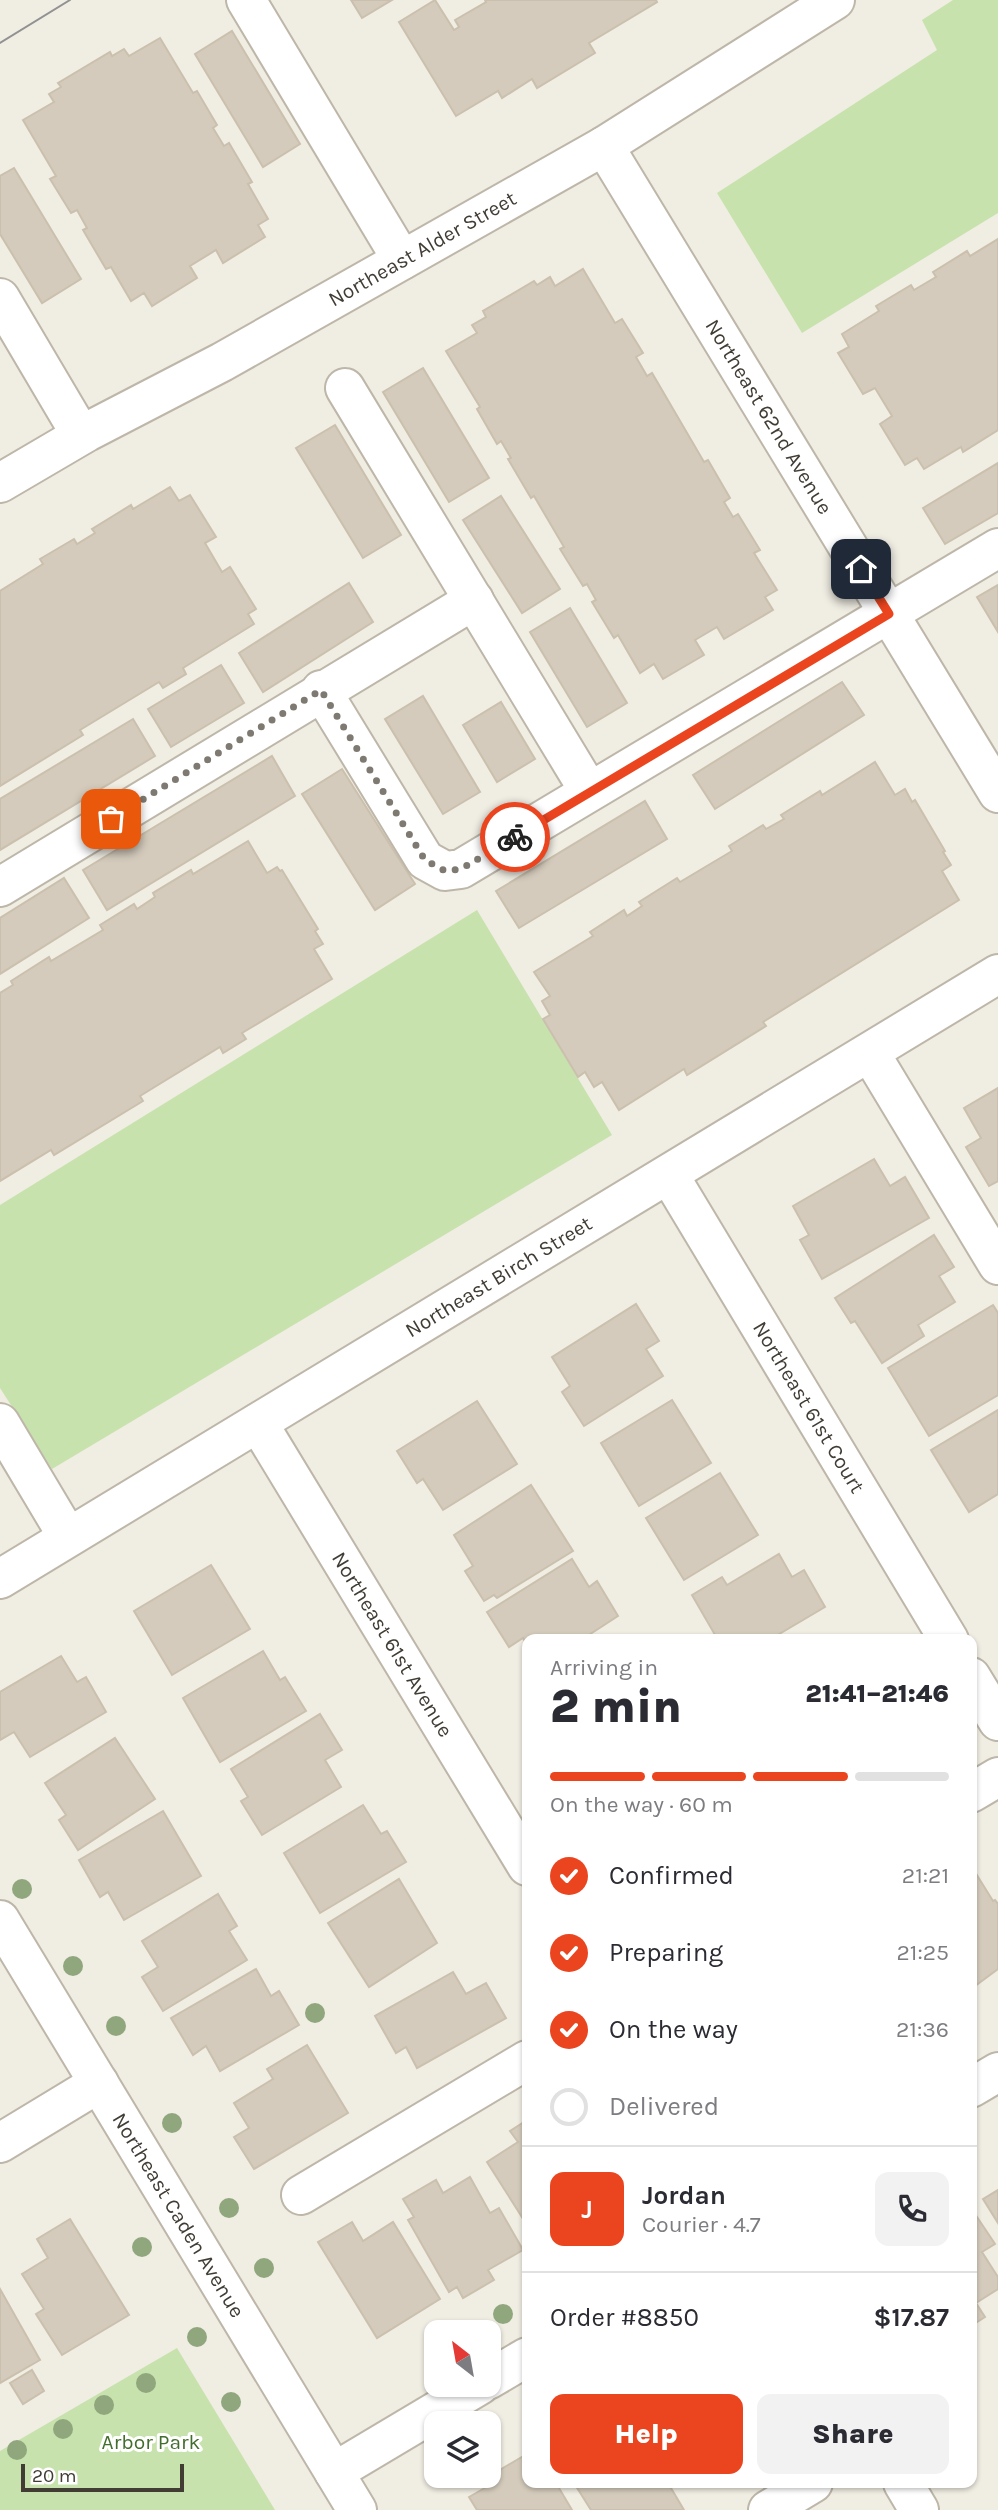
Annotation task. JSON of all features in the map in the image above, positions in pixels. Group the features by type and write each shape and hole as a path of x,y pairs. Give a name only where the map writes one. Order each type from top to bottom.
{"street":[{"path":"246,0 402,260"},
{"name":"Northeast Alder Street","path":"0,483 81,435 222,362 604,146 835,0"},
{"name":"Northeast 62nd Avenue","path":"604,146 998,793"},
{"path":"0,299 81,435"},
{"path":"345,388 589,791"},
{"path":"321,690 425,860 445,871 461,869 998,548"},
{"path":"0,887 321,690 474,600"},
{"name":"Northeast Birch Street","path":"0,1579 998,974"},
{"path":"870,1053 998,1265"},
{"name":"Northeast 61st Court","path":"669,1175 945,1634"},
{"path":"0,1423 68,1537"},
{"name":"Northeast 61st Avenue","path":"258,1423 522,1858"},
{"path":"977,1687 998,1721"},
{"path":"977,1789 998,1777"},
{"name":"Northeast Caden Avenue","path":"0,1920 357,2510"},
{"path":"301,2195 522,2063"},
{"path":"977,2084 998,2072"},
{"path":"0,2143 99,2083"},
{"path":"501,2372 522,2360"},
{"path":"334,2472 458,2398"},
{"path":"768,2510 805,2488"},
{"path":"906,2488 919,2510"}],"green space":[{"path":"953,0 998,0 998,213 802,333 717,193 937,50 922,20"},
{"path":"477,910 612,1135 52,1469 0,1388 0,1205"},
{"name":"Arbor Park","path":"177,2348 275,2510 0,2510 0,2451"}],"building":[{"path":"351,0 392,0 362,18"},
{"path":"435,0 454,30 459,27 455,20 486,2 485,0 657,2 589,43 595,53 537,88 532,79 502,98 498,91 456,116 399,22"},
{"path":"232,31 300,144 263,167 195,54"},
{"path":"160,38 193,93 197,91 217,125 213,128 224,146 229,143 252,182 248,184 268,219 258,225 265,237 223,263 216,250 190,266 197,278 152,306 144,293 131,301 111,267 106,269 83,230 87,228 77,210 71,213 50,179 56,176 23,120 54,102 49,94 61,87 58,83 110,52 112,56 124,49 129,56"},
{"path":"14,168 81,279 42,303 0,234 0,176"},
{"path":"998,239 998,430 963,452 961,447 924,469 917,458 905,465 880,424 892,416 875,388 863,394 838,353 849,347 842,334 879,311 876,306 911,285 914,290 936,277 933,272 967,251 970,256"},
{"path":"583,269 615,323 622,319 643,353 636,357 647,376 652,373 704,462 708,460 730,498 724,502 733,517 738,514 760,550 754,553 777,590 765,597 773,610 724,639 717,627 695,640 704,655 663,679 654,664 640,673 618,635 614,638 592,602 596,600 587,584 583,586 560,549 564,547 534,496 531,498 508,459 511,458 501,441 497,444 477,409 480,407 446,351 477,333 472,325 486,317 483,311 534,281 537,285 550,277 555,286"},
{"path":"423,368 489,478 449,502 383,392"},
{"path":"335,425 401,535 363,558 296,448"},
{"path":"998,463 998,513 945,544 923,508"},
{"path":"170,487 179,501 190,495 216,537 205,543 222,572 230,567 256,609 248,614 254,624 183,668 186,674 163,688 159,682 80,730 83,735 0,786 0,591 43,564 40,559 74,539 77,544 95,533 92,529 131,505 133,509"},
{"path":"501,496 560,589 522,613 463,520"},
{"path":"349,583 373,622 263,692 239,653"},
{"path":"998,585 998,632 977,597"},
{"path":"570,608 627,703 587,727 530,632"},
{"path":"221,665 244,703 171,747 148,709"},
{"path":"842,682 864,715 715,809 693,775"},
{"path":"423,696 480,792 443,814 385,719"},
{"path":"501,702 535,759 497,782 463,725"},
{"path":"133,719 155,756 0,850 0,799"},
{"path":"272,756 295,796 107,910 83,870"},
{"path":"875,762 895,795 905,789 912,802 915,800 945,851 943,852 951,865 942,871 959,900 763,1022 766,1026 687,1075 684,1069 619,1110 602,1082 594,1087 585,1072 578,1077 543,1019 550,1015 542,1001 550,996 534,972 593,936 590,932 624,910 627,916 642,906 639,902 677,878 680,882 732,851 729,846 763,825 766,829 784,819 781,815 820,791 822,795"},
{"path":"342,769 415,884 375,910 302,794"},
{"path":"645,801 667,839 519,928 496,891"},
{"path":"248,841 267,873 277,867 282,870 318,929 315,931 323,944 314,949 332,979 242,1033 246,1039 223,1053 220,1047 140,1096 143,1101 54,1155 51,1150 0,1181 0,993 13,985 11,981 49,957 51,961 103,930 100,925 134,904 137,909 155,897 153,893 191,870 193,874"},
{"path":"64,878 89,918 0,974 0,918"},
{"path":"998,1088 998,1181 989,1186 966,1147 981,1138 964,1108"},
{"path":"874,1159 890,1186 905,1177 929,1218 822,1279 800,1240 809,1235 793,1206"},
{"path":"934,1235 954,1267 939,1276 955,1302 918,1325 924,1336 882,1363 855,1321 851,1323 835,1298"},
{"path":"636,1304 659,1341 646,1349 663,1376 584,1426 562,1392 570,1386 552,1357"},
{"path":"993,1305 998,1313 998,1395 929,1436 888,1368"},
{"path":"672,1400 711,1463 639,1506 601,1443"},
{"path":"477,1401 517,1464 443,1510 423,1479 417,1483 397,1451"},
{"path":"998,1410 998,1494 969,1512 931,1450"},
{"path":"720,1473 758,1535 684,1580 646,1518"},
{"path":"531,1485 573,1551 497,1598 494,1595 484,1601 465,1571 473,1566 454,1535"},
{"path":"779,1554 792,1577 804,1570 825,1607 779,1634 715,1634 692,1595 722,1577 727,1585"},
{"path":"572,1559 589,1587 597,1581 618,1616 590,1634 522,1634 522,1639 509,1647 487,1612"},
{"path":"211,1565 250,1629 172,1675 134,1611"},
{"path":"263,1651 280,1680 285,1677 306,1711 220,1762 183,1698"},
{"path":"61,1656 77,1682 86,1677 106,1712 30,1757 14,1732 0,1740 0,1692"},
{"path":"320,1714 342,1750 325,1760 341,1787 262,1835 241,1801 248,1797 231,1769"},
{"path":"115,1738 155,1799 78,1850 59,1820 66,1815 45,1783"},
{"path":"363,1805 381,1834 387,1831 406,1862 320,1913 284,1853"},
{"path":"163,1811 201,1876 124,1920 108,1892 100,1897 79,1860"},
{"path":"977,1875 993,1901 998,1904 998,1969 977,1985"},
{"path":"399,1879 437,1943 369,1987 328,1923"},
{"path":"218,1894 237,1926 229,1931 247,1960 163,2011 142,1977 158,1967 142,1941"},
{"path":"256,1969 271,1996 279,1991 299,2025 220,2071 206,2046 193,2055 171,2018"},
{"path":"453,1972 466,1994 486,1983 506,2018 417,2068 406,2047 396,2053 375,2016"},
{"path":"307,2045 348,2113 254,2169 234,2137 249,2128 234,2103 273,2079 267,2069"},
{"path":"522,2123 522,2217 487,2162 518,2142 510,2131"},
{"path":"470,2177 490,2213 499,2208 522,2248 488,2270 494,2280 463,2298 457,2287 449,2292 408,2220 414,2217 403,2199 436,2180 443,2193"},
{"path":"998,2190 998,2223 983,2199"},
{"path":"977,2217 995,2244 982,2252 998,2277 998,2289 977,2302"},
{"path":"70,2219 129,2315 62,2355 36,2314 44,2309 22,2274 48,2258 37,2239"},
{"path":"352,2222 363,2241 393,2222 440,2299 377,2338 318,2242"},
{"path":"0,2289 40,2360 0,2383"},
{"path":"977,2305 985,2317 977,2322"},
{"path":"32,2370 44,2391 23,2404 10,2383"},
{"path":"522,2457 522,2488 559,2488 572,2510 477,2510 469,2497 485,2488 501,2488 501,2469"},
{"path":"577,2488 671,2488 684,2510 591,2510"}],"tram line":[{"path":"0,43 70,0"}],"way so far":[{"path":"111,819 321,690 425,860 445,871 461,869 515,837"}],"route":[{"path":"515,837 889,614 861,569"}]}
